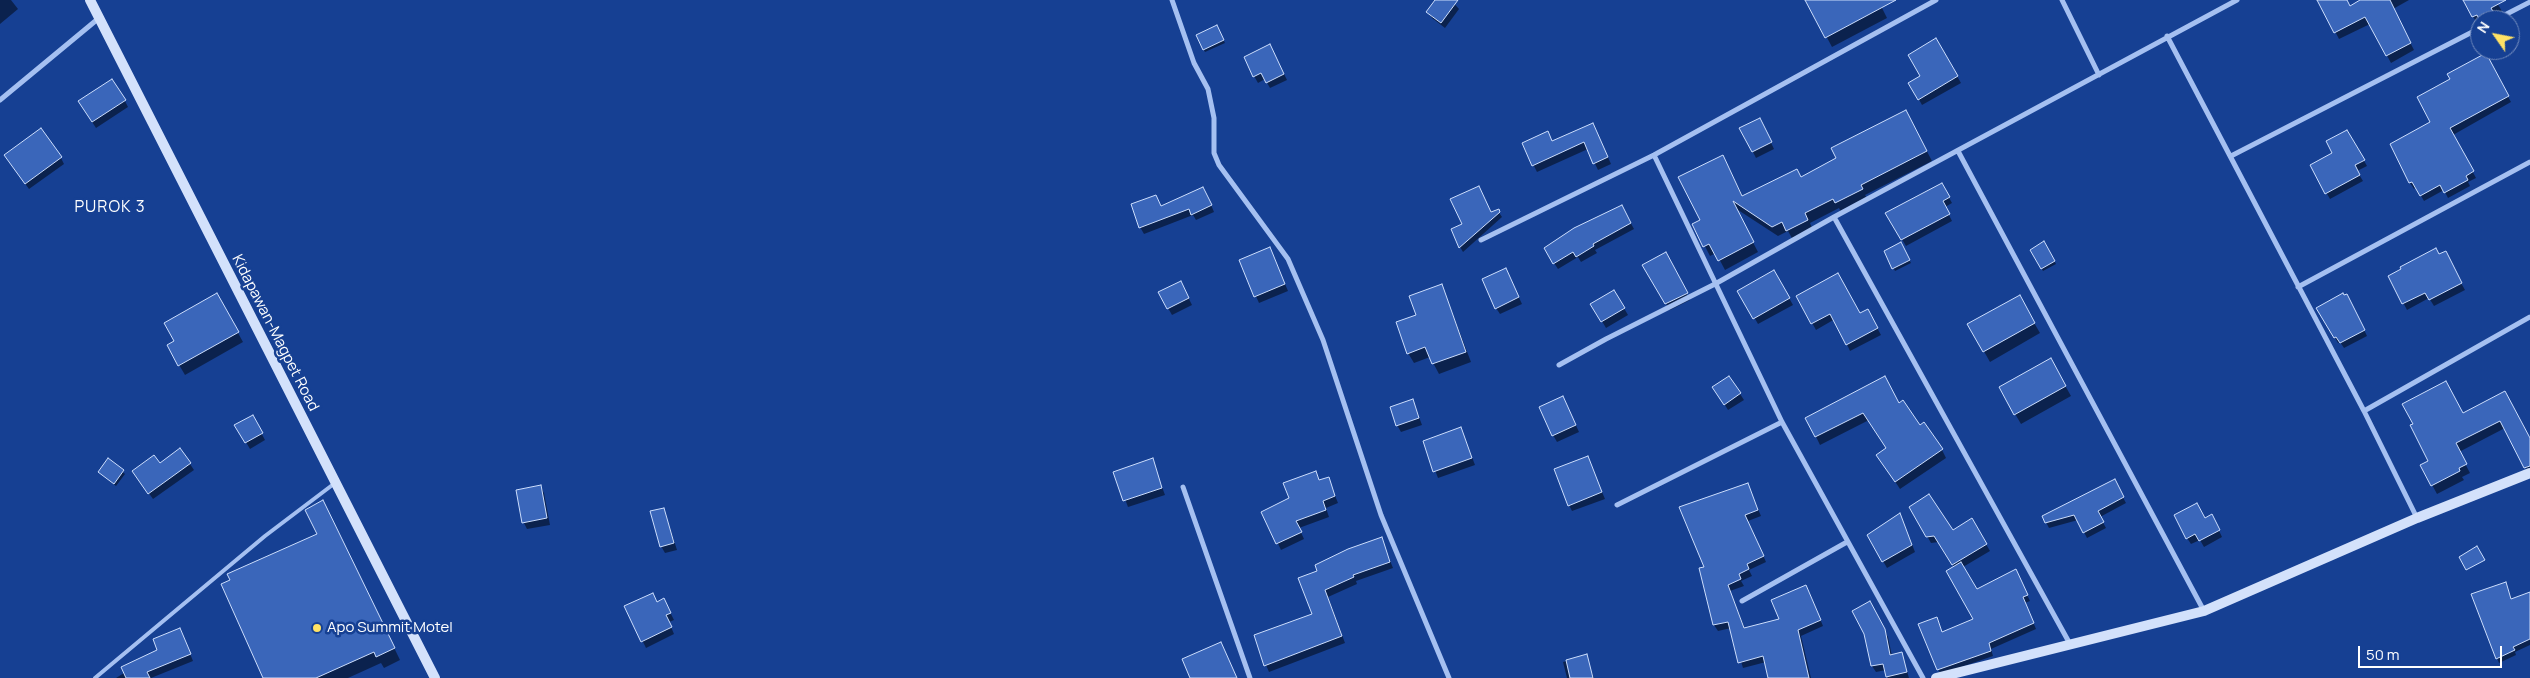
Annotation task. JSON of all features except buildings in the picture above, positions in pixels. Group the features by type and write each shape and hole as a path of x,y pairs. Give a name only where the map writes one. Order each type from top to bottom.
{"main road":[{"name":"Kidapawan-Magpet Road","path":"90,0 334,483 435,678"},
{"path":"1936,678 2204,611 2417,518 2530,473"}],"street":[{"path":"1172,0 1194,63 1208,89 1214,118 1214,153 1218,165 1288,259 1322,340 1381,516 1449,678"},
{"path":"1481,240 1654,154 1936,0"},
{"path":"2062,0 2099,75"},
{"path":"1559,365 1715,284 1834,217 2237,0"},
{"path":"2514,10 2530,2"},
{"path":"0,100 99,18"},
{"path":"2231,156 2470,33"},
{"path":"2167,36 2364,411 2417,518"},
{"path":"1958,151 2204,611"},
{"path":"1654,154 1782,422 1923,678"},
{"path":"2298,287 2530,162"},
{"path":"1834,217 2070,644"},
{"path":"2364,411 2530,317"},
{"path":"1617,505 1782,422"},
{"path":"1182,487 1250,678"},
{"path":"1742,601 1847,542"}],"lane":[{"path":"95,678 264,536 334,483"}],"place":[{"name":"Apo Summit Motel","path":"317,628"}],"district":[{"name":"PUROK 3","path":"110,208"}]}
